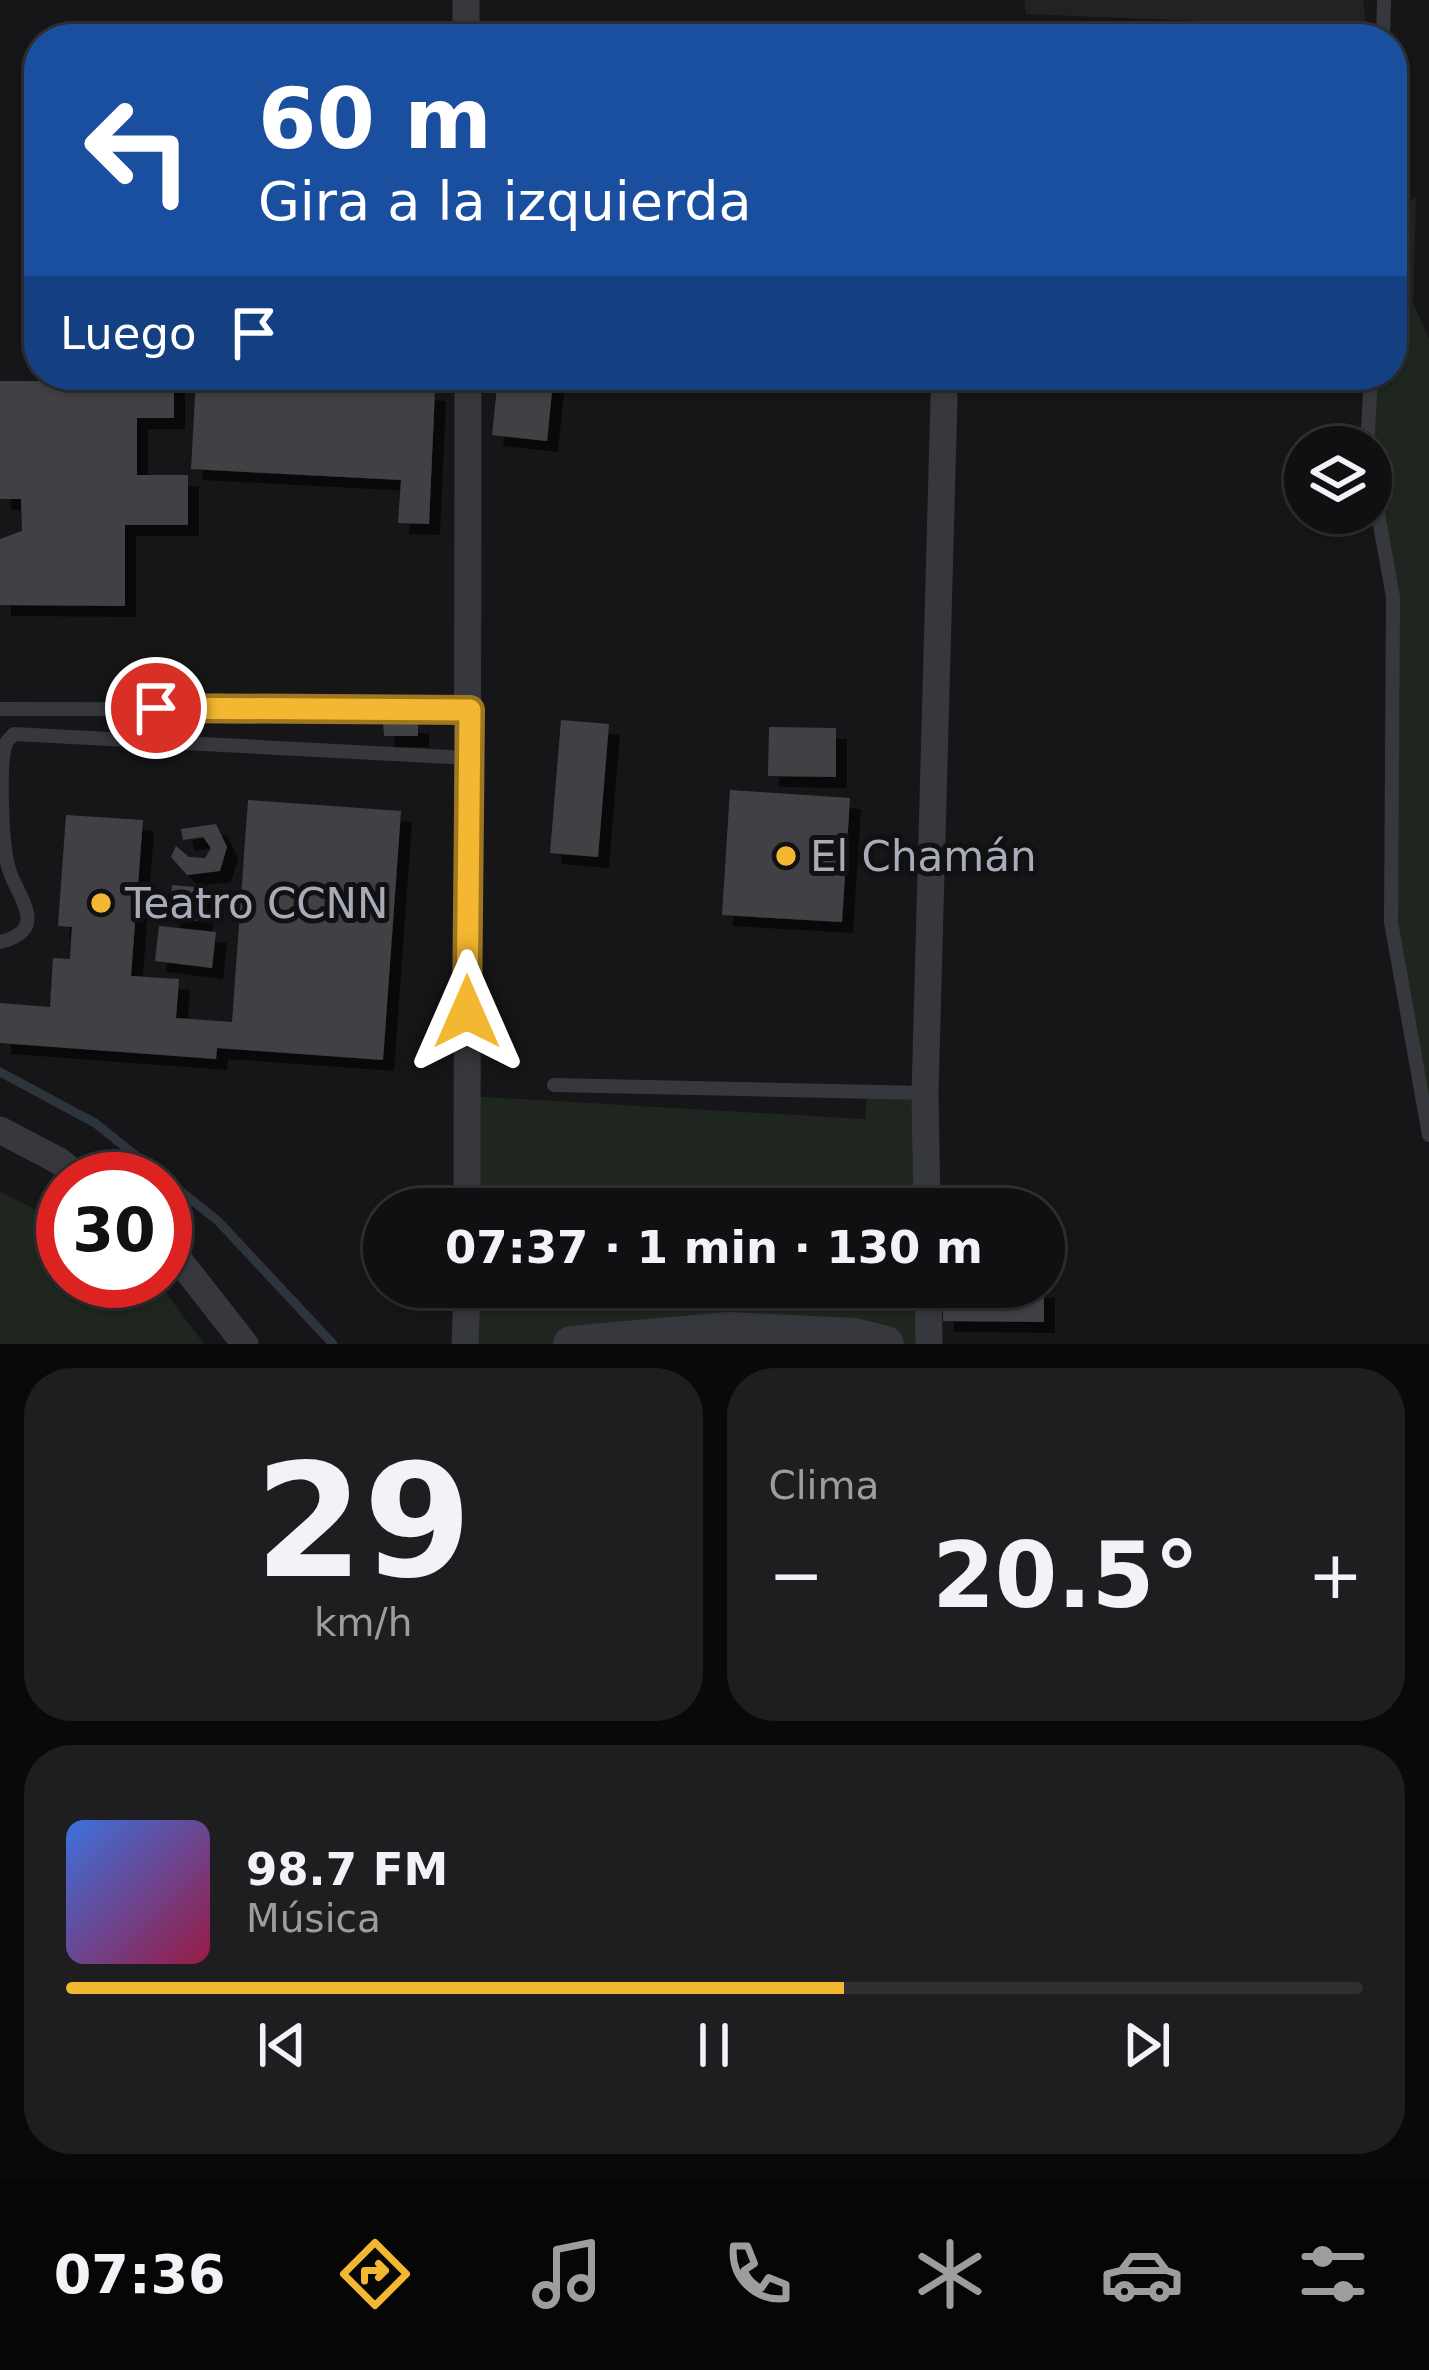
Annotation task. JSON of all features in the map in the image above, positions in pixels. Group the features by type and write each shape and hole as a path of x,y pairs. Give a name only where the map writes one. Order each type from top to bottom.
{"street":[{"path":"467,1188 468,390"},
{"path":"927,1188 925,1093 944,398"},
{"path":"0,1130 37,1152"},
{"path":"192,1276 245,1344"},
{"path":"465,1344 466,1308"},
{"path":"928,1308 929,1344"},
{"path":"571,1344 728,1330 854,1336 886,1344"}],"lane":[{"path":"1368,426 1370,390"},
{"path":"1382,534 1393,597 1391,922 1429,1135"},
{"path":"0,709 470,710"},
{"path":"0,943 14,939 24,928 28,912 10,874 5,839 3,751 14,734 469,758"},
{"path":"554,1085 925,1093"}],"shaded area":[{"path":"1024,0 1363,0 1366,24 1270,24 1026,14"},
{"path":"1416,198 1413,302 1429,339 1429,1132 1391,922 1393,597 1382,534 1392,534 1392,426 1371,426 1371,390 1407,390 1407,202"},
{"path":"867,1093 925,1093 927,1188 467,1188 467,1096 865,1119"},
{"path":"0,1192 36,1210 36,1308 177,1308 204,1344 0,1344"},
{"path":"466,1308 928,1308 929,1344 465,1344"}],"building":[{"path":"0,381 24,381 24,390 174,390 174,418 137,418 137,475 188,475 188,525 125,525 125,606 0,605 0,539 22,531 21,499 0,499"},
{"path":"195,390 435,390 429,524 398,523 401,480 191,469"},
{"path":"497,390 552,390 547,441 492,435"},
{"path":"561,720 609,724 598,857 550,853"},
{"path":"383,722 418,722 418,736 384,736"},
{"path":"769,727 836,728 836,777 768,776"},
{"name":"El Chamán","path":"730,790 850,798 842,922 722,915"},
{"path":"248,800 401,811 383,1060 217,1048 216,1059 0,1043 0,1003 50,1007 53,958 70,959 72,927 58,926 66,815 143,820 131,976 179,979 176,1018 232,1022"},
{"path":"216,824 227,847 220,871 187,875 171,857 176,846 189,857 205,858 211,848 203,837 183,840 181,829"},
{"path":"172,885 205,888 201,921 169,918"},
{"path":"159,926 216,932 212,968 155,961"},
{"path":"943,1308 1044,1308 1044,1322 943,1321"}],"waterway":[{"path":"0,1072 95,1123 218,1221 333,1344"}],"place":[{"name":"El Chamán","path":"786,856"},
{"name":"Teatro CCNN","path":"101,903"}],"route":[{"path":"156,708 470,710 467,1012"}]}
